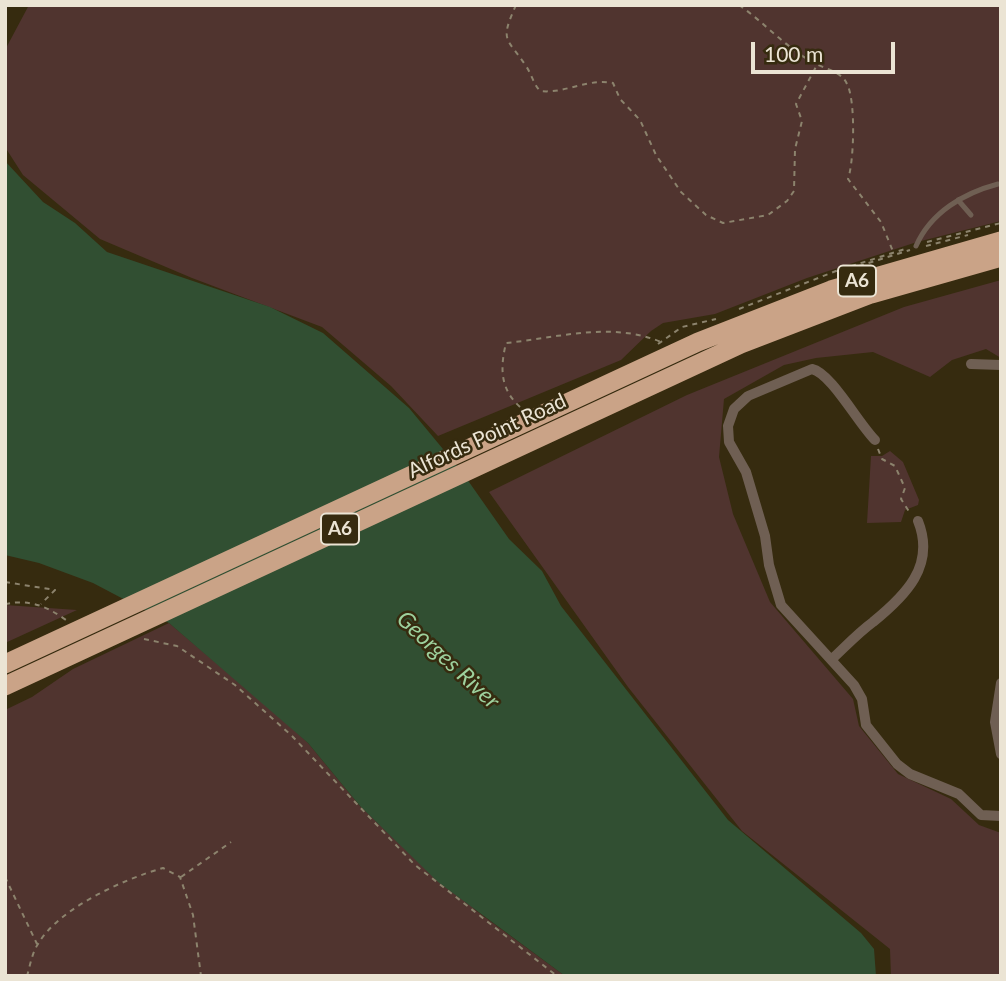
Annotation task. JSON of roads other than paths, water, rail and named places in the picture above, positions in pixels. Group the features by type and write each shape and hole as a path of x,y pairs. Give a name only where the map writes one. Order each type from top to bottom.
{"highway":[{"name":"Alfords Point Road","path":"5,664 665,354 831,290 1001,241"},
{"name":"Alfords Point Road","path":"5,686 632,393 665,354 1001,257"}],"street":[{"path":"971,364 1001,365"},
{"path":"875,440 853,417 831,381 812,369 748,396 738,405 729,420 729,442 749,480 768,543 769,565 781,605 790,618 806,630 832,659 860,694 868,730 901,769 959,794 981,814 1001,816"},
{"path":"832,659 896,603 913,583 924,555 919,521"},
{"path":"1001,684 995,722 1001,754"}],"lane":[{"path":"916,246 940,213 958,200 998,184"},
{"path":"958,200 971,215"}],"water":[{"name":"Georges River","path":"5,161 43,202 75,223 107,252 270,307 323,333 409,408 462,472 509,539 542,571 561,606 728,820 861,933 874,949 876,976 565,976 438,882 360,806 308,743 169,623 93,583 39,563 5,555"}]}
